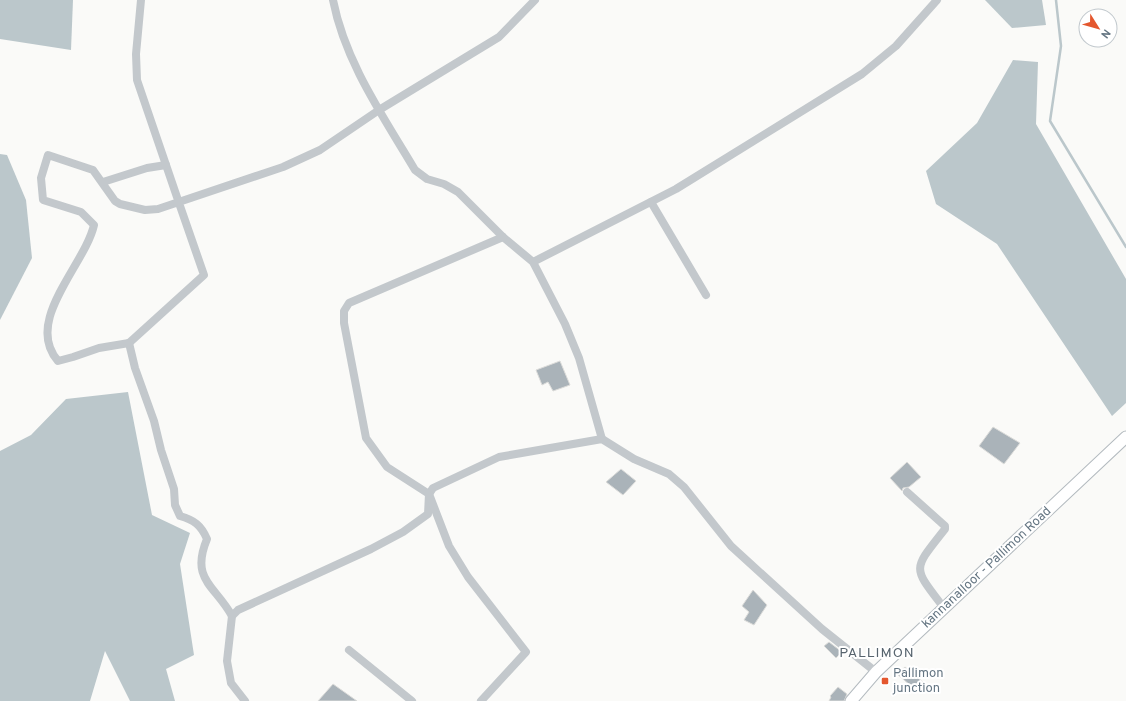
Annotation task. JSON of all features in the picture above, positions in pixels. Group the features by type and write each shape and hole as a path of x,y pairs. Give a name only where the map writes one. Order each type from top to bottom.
{"street":[{"path":"140,0 136,54 137,80 179,203 204,275 129,343 99,348 58,361 51,353 46,327 53,308 69,275 84,252 94,225 81,212 43,200 42,178 48,155 89,167 97,173 115,201 120,204 151,210 179,203 283,167 314,153 379,110 499,37 535,0"},
{"path":"333,0 336,16 354,65 415,170 427,178 444,184 458,192 503,237 533,262 565,324 579,358 602,439 634,459 669,474 684,487 731,546 822,629 876,672"},
{"path":"533,262 676,189 862,74 896,46 937,0"},
{"path":"103,182 147,168 166,165"},
{"path":"651,202 706,295"},
{"path":"481,701 526,652 468,577 449,546 429,494 387,467 366,438 344,323 344,311 349,303 503,237"},
{"path":"129,343 154,421 168,476 174,489 175,505 180,516 192,519 203,528 207,539 201,552 201,567 204,578 232,616"},
{"name":"kannanalloor - Pallimon Road","path":"851,701 876,672 1126,437"},
{"path":"245,701 231,683 227,661 232,616 238,610 371,549 403,532 428,514 429,494 433,488 499,458 602,439"},
{"path":"907,492 946,526 923,557 920,565 920,573 944,608"},
{"path":"349,650 412,701"}],"shaded area":[{"path":"0,0 73,0 71,50 0,39"},
{"path":"985,0 1042,0 1046,25 1012,28"},
{"path":"1013,60 1038,62 1036,124 1126,279 1126,403 1112,416 997,244 936,204 926,171 977,123"},
{"path":"0,154 7,155 26,200 32,258 0,320"},
{"path":"128,392 152,515 190,533 180,564 194,655 166,669 175,701 130,701 105,651 90,701 0,701 0,451 31,435 66,399"}],"building":[{"path":"560,361 570,385 553,391 548,382 542,385 536,370"},
{"path":"993,427 1020,443 1004,464 979,446"},
{"path":"907,462 921,477 909,487 903,488 902,491 890,478"},
{"path":"621,469 636,481 623,495 606,482"},
{"path":"753,590 767,605 754,625 744,620 749,612 742,606"},
{"path":"829,642 842,652 836,658 824,646"},
{"path":"905,667 924,683 917,691 897,674"},
{"path":"333,684 357,701 318,701"},
{"path":"838,687 847,694 844,701 829,701 830,696"}],"waterway":[{"path":"1056,0 1061,46 1050,121 1126,247"}],"place":[{"name":"Pallimon junction","path":"885,681"}],"district":[{"name":"PALLIMON","path":"877,653"}]}
